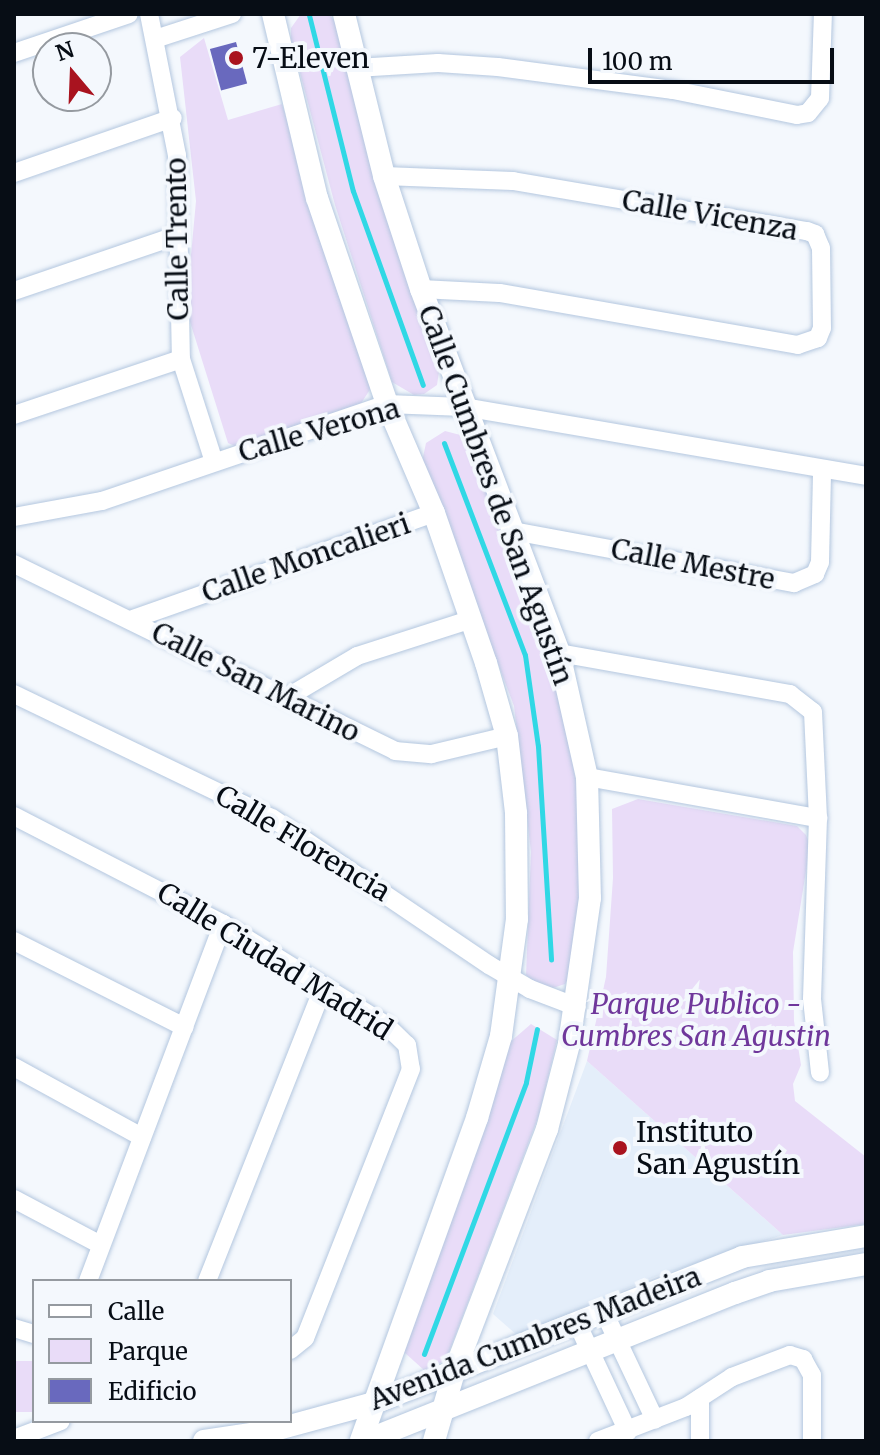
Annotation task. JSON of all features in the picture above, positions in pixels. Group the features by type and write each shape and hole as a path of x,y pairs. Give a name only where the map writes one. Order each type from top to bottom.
{"street":[{"path":"14,53 129,14"},
{"name":"Calle Trento","path":"149,14 173,118 181,359 214,462"},
{"path":"155,39 232,14"},
{"path":"273,14 317,198 387,404 434,513 472,619 507,736 516,813 512,979 477,1118 363,1441"},
{"name":"Calle Cumbres de San Agustín","path":"344,14 384,176 463,407 559,653 587,777 590,898 577,1007 547,1129 454,1372 434,1441"},
{"path":"356,68 438,63 498,67 673,90 797,115 808,113 820,98 823,14"},
{"path":"14,173 173,118"},
{"name":"Calle Vicenza","path":"384,176 513,181 807,231 815,234 821,248 822,328 818,338 798,345 499,293 421,289"},
{"path":"14,291 176,236"},
{"path":"14,415 181,359"},
{"name":"Calle Verona","path":"14,517 102,501 387,404 463,407 822,472 866,476"},
{"name":"Calle Mestre","path":"513,531 794,583 815,574 820,562 822,472"},
{"name":"Calle Moncalieri","path":"133,619 434,513"},
{"name":"Calle San Marino","path":"14,564 133,619 371,741 412,756 507,736"},
{"path":"288,697 357,656 472,619"},
{"path":"559,653 804,701 816,728 818,818 812,999 820,1073"},
{"name":"Calle Florencia","path":"16,700 272,818 512,979 577,1007"},
{"path":"587,777 818,818"},
{"name":"Calle Ciudad Madrid","path":"14,816 223,924 401,1037 411,1069 305,1338 292,1348"},
{"path":"89,1279 223,924"},
{"path":"14,941 184,1027"},
{"path":"208,1279 324,986"},
{"path":"14,1067 142,1137"},
{"path":"14,1199 101,1245"},
{"name":"Avenida Cumbres Madeira","path":"292,1421 374,1403 742,1257 788,1245 866,1236"},
{"name":"Avenida Cumbres Madeira","path":"363,1441 769,1281 866,1264"},
{"path":"604,1312 655,1420"},
{"path":"577,1323 628,1432"},
{"path":"598,1441 655,1420 700,1398 732,1377 790,1355 803,1359 812,1375 812,1441"},
{"path":"700,1398 700,1441"},
{"path":"14,1439 56,1423"},
{"name":"Avenida Cumbres Madeira","path":"204,1441 284,1423"}],"shaded area":[{"name":"Instituto San Agustín","path":"587,1061 783,1235 657,1276 517,1335 493,1314"}],"green space":[{"path":"301,14 329,14 336,23 387,218 440,365 437,385 424,394 414,395 392,382 335,205 291,39 291,28"},
{"path":"204,38 228,120 282,104 371,388 360,405 239,448 228,443 186,309 196,201 180,57"},
{"path":"445,431 468,437 563,705 577,788 581,867 574,971 565,984 553,988 538,986 526,975 531,852 514,706 422,462 426,443"},
{"name":"Parque Publico - Cumbres San Agustin","path":"638,799 797,826 806,835 810,846 793,952 794,1021 801,1065 793,1084 795,1101 866,1157 866,1224 783,1235 587,1061 606,977 613,878 612,809"},
{"path":"531,1024 557,1040 539,1115 446,1360 425,1371 404,1352 509,1043"},
{"path":"14,1361 32,1361 32,1412 14,1412"}],"building":[{"path":"236,42 247,84 221,91 210,49"}],"waterway":[{"path":"309,15 353,191 423,385"},
{"path":"444,443 525,655 538,746 551,960"},
{"path":"424,1354 526,1082 537,1029"}],"place":[{"name":"7-Eleven","path":"236,58"},
{"name":"Instituto San Agustín","path":"620,1148"}]}
